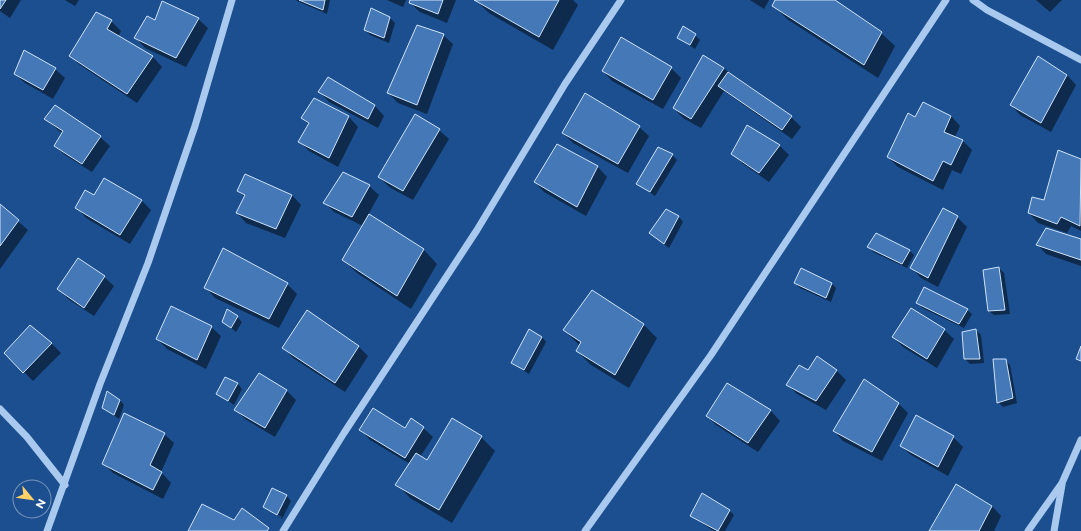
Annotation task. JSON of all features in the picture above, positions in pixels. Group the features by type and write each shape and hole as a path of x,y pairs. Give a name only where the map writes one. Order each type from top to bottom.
{"street":[{"path":"47,531 65,485 100,384 150,256 195,126 232,0"},
{"path":"283,531 344,433 477,230 566,84 621,0"},
{"path":"585,531 712,355 946,0"},
{"path":"973,0 986,10 1081,60"},
{"path":"0,409 27,437 65,485"},
{"path":"1028,531 1062,483 1081,440"},
{"path":"1054,531 1062,483"}],"building":[{"path":"0,0 6,0 0,9"},
{"path":"299,0 325,0 323,10"},
{"path":"410,0 443,0 438,14 409,3"},
{"path":"474,0 559,0 539,37"},
{"path":"775,0 835,0 882,32 864,65 772,6"},
{"path":"162,1 199,18 176,58 134,38 147,16 155,20"},
{"path":"371,8 390,17 384,38 364,30"},
{"path":"96,12 112,20 107,29 153,56 127,94 69,56"},
{"path":"417,25 444,34 417,105 387,93"},
{"path":"683,26 696,34 690,45 677,38"},
{"path":"621,37 672,67 653,100 602,71"},
{"path":"24,50 56,68 43,90 14,74"},
{"path":"703,55 724,68 691,119 673,108"},
{"path":"1038,56 1067,75 1041,123 1010,105"},
{"path":"728,72 792,116 782,130 718,86"},
{"path":"328,77 375,105 368,119 318,92"},
{"path":"585,93 640,126 618,164 562,133"},
{"path":"314,98 349,116 329,158 298,142 309,123 301,118"},
{"path":"923,102 951,116 944,132 963,140 951,165 943,161 933,181 887,157 908,113 915,117"},
{"path":"55,105 101,136 82,164 54,146 63,131 44,119"},
{"path":"415,114 440,129 403,191 378,177"},
{"path":"747,125 780,145 759,173 731,154"},
{"path":"557,144 598,166 577,207 534,182"},
{"path":"658,147 673,154 650,192 636,184"},
{"path":"1058,150 1081,159 1080,226 1061,217 1057,224 1028,213 1032,197 1044,200"},
{"path":"343,172 370,185 352,217 323,203"},
{"path":"245,174 292,195 276,229 236,213 245,195 237,191"},
{"path":"104,178 142,200 120,235 75,208 85,190 94,195"},
{"path":"0,204 19,220 0,246"},
{"path":"943,208 958,216 928,278 910,268"},
{"path":"666,209 679,216 664,244 649,233"},
{"path":"369,214 424,249 397,296 342,260"},
{"path":"1046,228 1081,239 1081,260 1036,245"},
{"path":"876,233 910,250 902,264 867,247"},
{"path":"223,248 288,283 269,319 204,288"},
{"path":"78,258 105,276 84,308 57,289"},
{"path":"999,267 1005,310 988,311 983,270"},
{"path":"801,268 832,283 826,298 794,283"},
{"path":"924,287 968,309 959,324 916,303"},
{"path":"592,290 644,324 615,375 576,351 581,342 563,330"},
{"path":"171,306 212,326 197,360 156,339"},
{"path":"911,308 945,329 927,359 892,337"},
{"path":"227,309 238,316 231,328 222,322"},
{"path":"307,310 359,346 335,383 282,348"},
{"path":"30,325 52,343 23,373 4,353"},
{"path":"529,329 542,337 524,370 511,363"},
{"path":"976,329 980,359 964,359 962,332"},
{"path":"1081,346 1081,361 1076,359"},
{"path":"817,356 837,370 816,401 786,385 799,365 808,370"},
{"path":"993,359 1006,359 1013,398 997,403"},
{"path":"259,373 287,390 265,428 234,410"},
{"path":"225,377 238,383 228,401 216,394"},
{"path":"864,379 899,403 872,452 833,431"},
{"path":"727,383 771,410 748,443 706,416"},
{"path":"107,391 120,400 114,415 102,408"},
{"path":"373,408 405,428 411,418 424,427 405,458 359,430"},
{"path":"124,413 165,433 150,465 162,472 153,490 102,464"},
{"path":"916,415 954,436 938,467 900,446"},
{"path":"452,418 482,436 439,510 395,485 416,453 427,460"},
{"path":"956,484 992,506 979,531 929,531"},
{"path":"272,488 287,495 277,515 263,507"},
{"path":"702,493 730,510 718,531 690,516"},
{"path":"202,504 234,520 242,508 269,528 267,531 188,531"}]}
